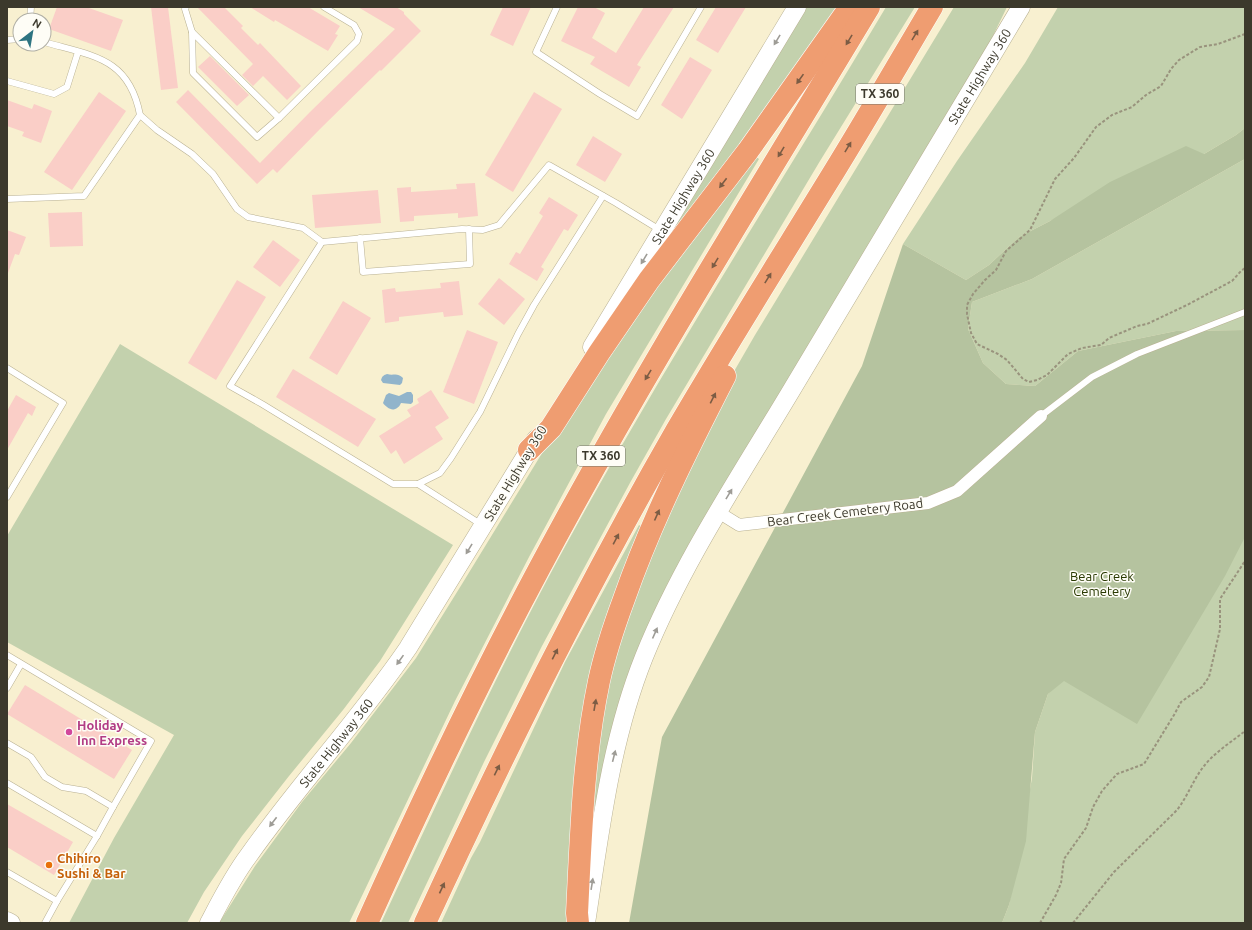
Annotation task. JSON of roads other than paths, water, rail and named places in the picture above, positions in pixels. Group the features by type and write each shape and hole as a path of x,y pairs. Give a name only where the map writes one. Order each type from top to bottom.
{"highway":[{"path":"529,450 551,428 599,353 649,280 748,151 850,7"},
{"name":"TX 360","path":"367,923 436,772 503,638 559,533 630,405 869,7"},
{"name":"TX 360","path":"425,923 507,749 588,593 677,430 932,7"},
{"path":"578,923 577,913 585,770 599,680 613,630 650,530 676,472 739,348 748,311"}],"main road":[{"name":"State Highway 360","path":"209,923 249,855 304,781 391,673 408,648 797,7"},
{"name":"State Highway 360","path":"586,923 610,772 624,714 644,658 667,604 718,512 1021,7"}],"street":[{"name":"Bear Creek Cemetery Road","path":"718,512 739,525 928,503 957,491 1041,416"}],"lane":[{"path":"186,7 185,9 192,32 193,73 257,138 357,41 359,34 354,25 324,7"},
{"path":"557,7 536,52 600,94 637,116 701,7"},
{"path":"192,32 279,118"},
{"path":"52,44 107,62 120,71 128,81 134,94 140,115 157,130 192,154 212,174 237,209 248,217 303,228 322,242 462,228 483,230 499,225 549,165 620,205 662,231"},
{"path":"7,81 54,94 67,87 78,52"},
{"path":"7,199 84,196 140,115"},
{"path":"322,242 230,386 393,484 418,484 440,473 451,458 480,412 518,334 534,305 603,196"},
{"path":"360,238 363,272 470,264 469,229"},
{"path":"1041,416 1092,377 1137,354 1245,312"},
{"path":"7,368 63,403 7,497"},
{"path":"418,484 483,526"},
{"path":"7,656 151,741 45,923"},
{"path":"7,688 21,664"},
{"path":"7,743 31,757 45,777 62,787 86,790 113,807"},
{"path":"7,783 97,836"},
{"path":"7,872 57,901"}],"water":[{"path":"387,374 401,376 403,378 402,383 400,385 383,383 381,379"},
{"path":"407,392 411,392 413,395 413,402 411,404 401,403 395,409 391,409 383,403 386,395 389,393 399,396"}],"place":[{"name":"Holiday Inn Express","path":"69,732"},
{"name":"Chihiro Sushi & Bar","path":"49,865"}],"park label":[{"name":"Bear Creek Cemetery","path":"1102,584"}]}
